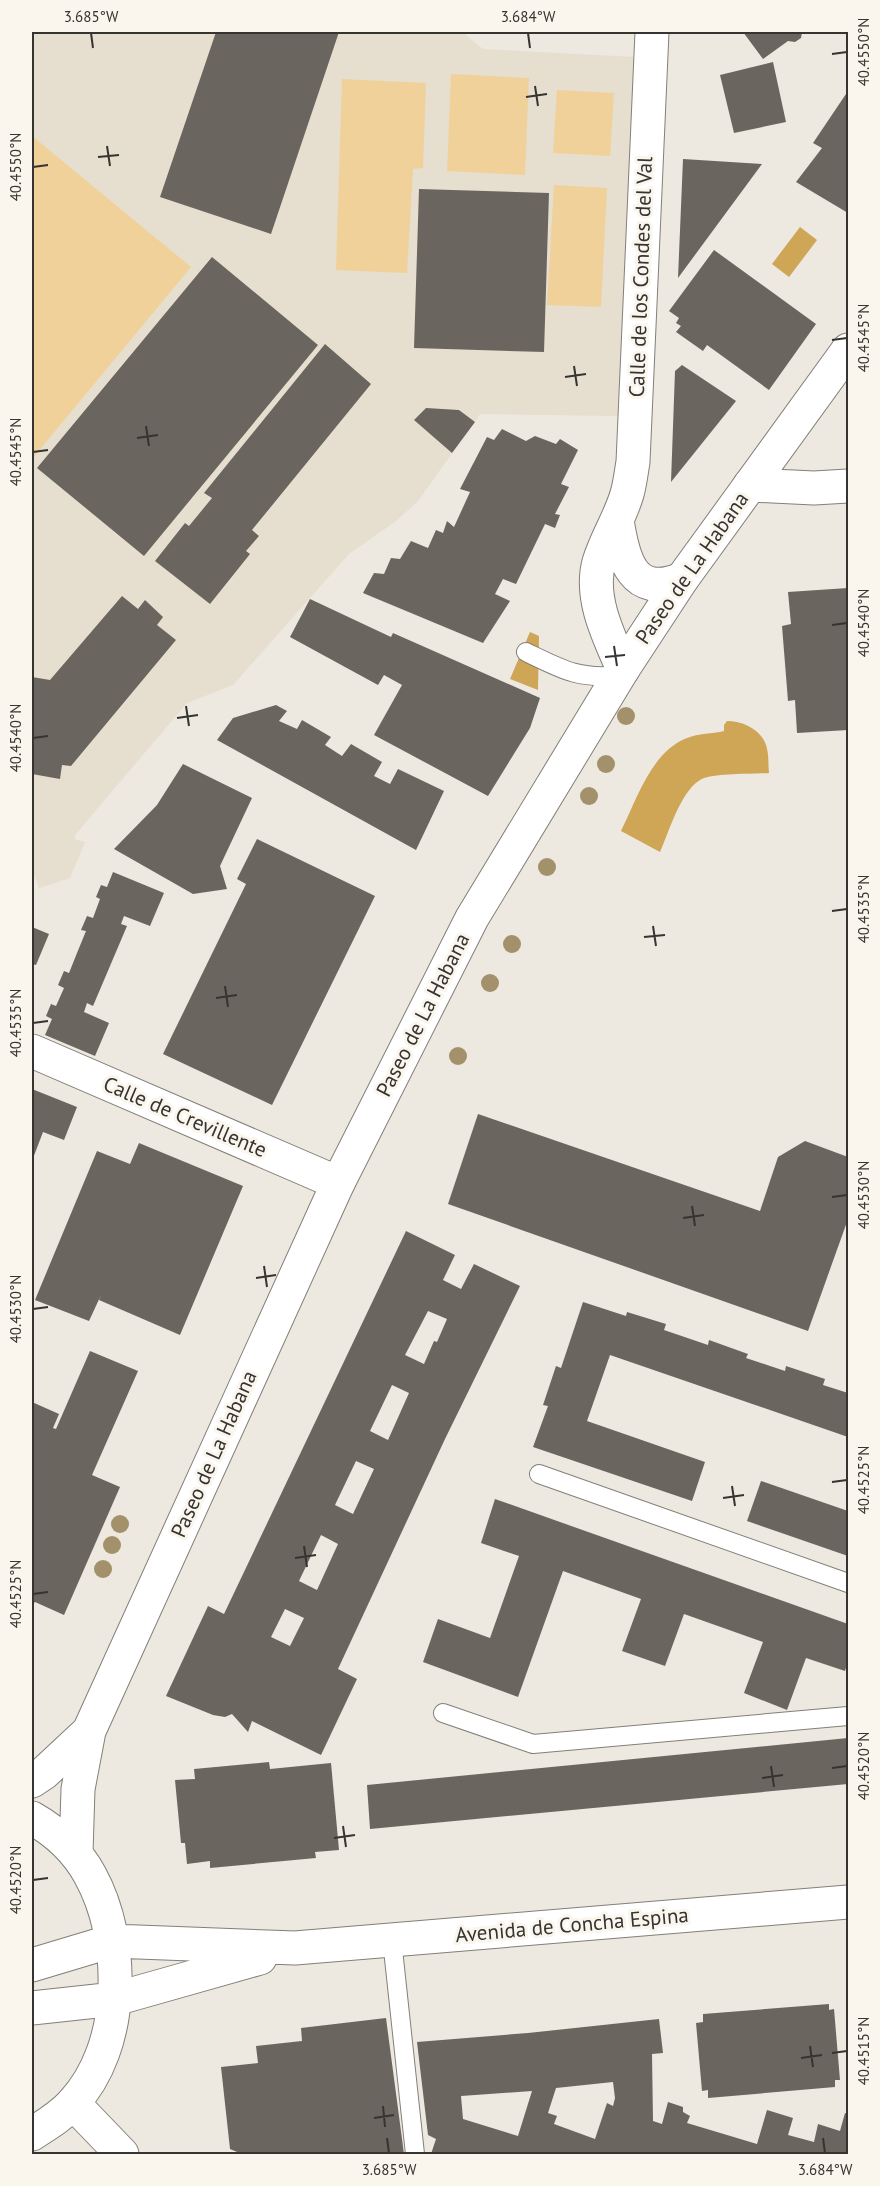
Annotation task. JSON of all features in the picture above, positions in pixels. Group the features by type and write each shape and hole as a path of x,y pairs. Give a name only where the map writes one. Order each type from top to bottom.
{"street":[{"name":"Calle de los Condes del Val","path":"621,672 600,608 597,584 599,564 627,494 633,462 651,32"},
{"name":"Paseo de La Habana","path":"88,1731 338,1183 472,918 621,672 681,579 849,350"},
{"path":"750,484 814,488 849,486"},
{"path":"617,520 625,559 632,571 644,581 657,585 668,585 681,579"},
{"name":"Calle de Crevillente","path":"32,1051 338,1183"},
{"path":"32,1781 44,1773 88,1731"},
{"path":"76,1854 78,1789 88,1731"},
{"path":"32,1818 58,1836 76,1854 101,1897 112,1941 115,1999 103,2051 90,2078 73,2103 32,2134"},
{"name":"Avenida de Concha Espina","path":"32,1965 112,1941 295,1948 849,1902"},
{"name":"Avenida de Concha Espina","path":"32,2008 115,1999 295,1948"},
{"path":"73,2103 122,2154"}],"lane":[{"path":"526,652 559,668 586,677 621,672"},
{"path":"539,1474 849,1583"},
{"path":"443,1713 533,1744 849,1716"},
{"path":"392,1940 415,2154"}],"shaded area":[{"path":"32,32 462,32 483,49 634,57 618,416 480,414 418,501 396,521 349,554 233,685 187,703 75,835 75,839 85,842 70,878 39,888 32,870"},
{"path":"451,74 529,78 525,175 447,171"},
{"path":"342,79 426,83 423,168 413,169 407,273 336,270"},
{"path":"557,90 614,93 610,156 553,153"},
{"path":"32,136 191,267 32,459"},
{"path":"554,185 607,188 601,307 547,305"},
{"path":"800,227 817,240 789,277 772,264"},
{"path":"530,632 539,636 538,690 510,679"},
{"path":"727,721 746,725 758,732 768,752 769,773 718,775 704,778 696,783 677,810 660,852 621,831 646,778 664,754 687,738 724,731"}],"building":[{"path":"216,32 339,32 271,234 160,197"},
{"path":"743,32 802,32 801,38 795,42 788,41 763,59"},
{"path":"773,62 786,122 734,133 720,75"},
{"path":"848,91 848,213 796,182 822,148 813,143"},
{"path":"683,159 762,164 678,278"},
{"path":"419,189 549,193 544,352 414,348"},
{"path":"714,250 816,324 769,390 707,345 703,351 676,332 681,326 676,323 679,318 669,311"},
{"path":"212,257 318,345 144,556 37,468"},
{"path":"325,344 371,384 252,530 259,536 246,551 250,554 210,604 155,561 185,523 189,526 212,498 204,493"},
{"path":"682,365 736,401 671,482 675,371"},
{"path":"426,408 459,410 475,422 452,453 414,420"},
{"path":"502,429 526,441 535,436 556,444 560,439 578,450 561,484 569,487 555,514 560,515 555,528 545,524 516,584 503,579 495,594 510,601 483,643 363,593 374,573 384,574 391,558 400,559 411,541 428,548 436,530 443,533 447,521 454,527 470,492 460,489 487,437 494,440"},
{"path":"848,588 848,730 797,733 795,700 788,701 782,626 791,624 788,592"},
{"path":"122,596 138,609 145,600 163,617 157,625 176,640 71,766 62,765 60,779 32,774 32,677 50,680"},
{"path":"310,599 391,637 393,633 540,698 530,728 488,796 374,735 402,685 384,675 378,685 290,637"},
{"path":"276,705 287,711 279,721 297,729 302,720 331,737 325,745 342,756 351,744 382,762 374,776 390,784 398,769 444,791 416,850 217,740 233,718"},
{"path":"183,764 252,798 220,866 227,889 193,894 114,849 157,805"},
{"path":"257,839 375,896 272,1105 163,1054 246,884 237,879"},
{"path":"113,872 164,893 150,926 124,916 121,924 127,926 93,1006 87,1003 84,1012 109,1023 95,1056 45,1035 52,1019 46,1016 51,1004 56,1006 64,988 58,985 64,971 69,973 86,931 81,930 87,916 93,918 100,899 96,897 101,885 107,887"},
{"path":"32,927 49,934 36,965 32,964"},
{"path":"32,1089 77,1107 64,1140 43,1132 32,1161"},
{"path":"478,1114 760,1211 778,1157 805,1141 848,1157 848,1219 808,1331 448,1204"},
{"path":"139,1143 243,1186 180,1335 99,1300 101,1295 89,1321 35,1300 97,1151 130,1164"},
{"path":"406,1231 455,1255 443,1280 461,1289 474,1264 520,1286 445,1439 338,1669 357,1679 321,1755 252,1721 248,1732 232,1714 225,1717 213,1715 166,1696 208,1606 224,1614","holes":["428,1311 447,1319 424,1364 405,1355","392,1385 409,1393 388,1440 370,1431","356,1461 374,1469 353,1514 335,1505","321,1535 338,1544 317,1590 299,1581","285,1609 304,1618 290,1646 271,1637"]},
{"path":"583,1302 626,1316 627,1312 666,1324 664,1330 708,1345 709,1340 748,1354 746,1358 785,1371 786,1366 825,1379 823,1385 848,1393 848,1437 610,1355 587,1421 705,1462 692,1501 533,1447 548,1406 543,1405 556,1366 561,1368"},
{"path":"90,1351 138,1371 92,1475 120,1487 64,1615 35,1602 32,1605 32,1402 59,1414 53,1428 56,1429"},
{"path":"761,1481 848,1511 848,1556 747,1521"},
{"path":"495,1499 848,1624 848,1661 845,1671 806,1658 787,1710 744,1693 763,1642 684,1614 665,1666 622,1651 641,1599 563,1571 518,1697 423,1662 438,1619 490,1638 519,1556 481,1543"},
{"path":"848,1738 848,1784 370,1829 367,1785"},
{"path":"269,1762 270,1769 331,1763 339,1850 315,1852 316,1858 210,1868 210,1861 187,1864 185,1843 181,1843 175,1780 195,1779 194,1769"},
{"path":"829,2004 829,2010 834,2009 840,2080 835,2080 835,2087 708,2098 708,2090 702,2091 696,2023 703,2022 703,2014"},
{"path":"386,2018 404,2154 242,2154 230,2149 221,2067 258,2063 256,2046 302,2041 301,2028"},
{"path":"659,2019 663,2053 652,2054 653,2121 662,2124 668,2102 683,2107 683,2112 690,2116 687,2123 757,2144 767,2110 793,2118 788,2135 814,2142 818,2124 840,2131 845,2113 848,2114 848,2154 431,2154 436,2139 428,2135 417,2042","holes":["613,2082 615,2098 613,2106 607,2103 595,2139 554,2124 557,2116 548,2113 556,2088","532,2091 518,2136 463,2119 461,2096"]}]}
